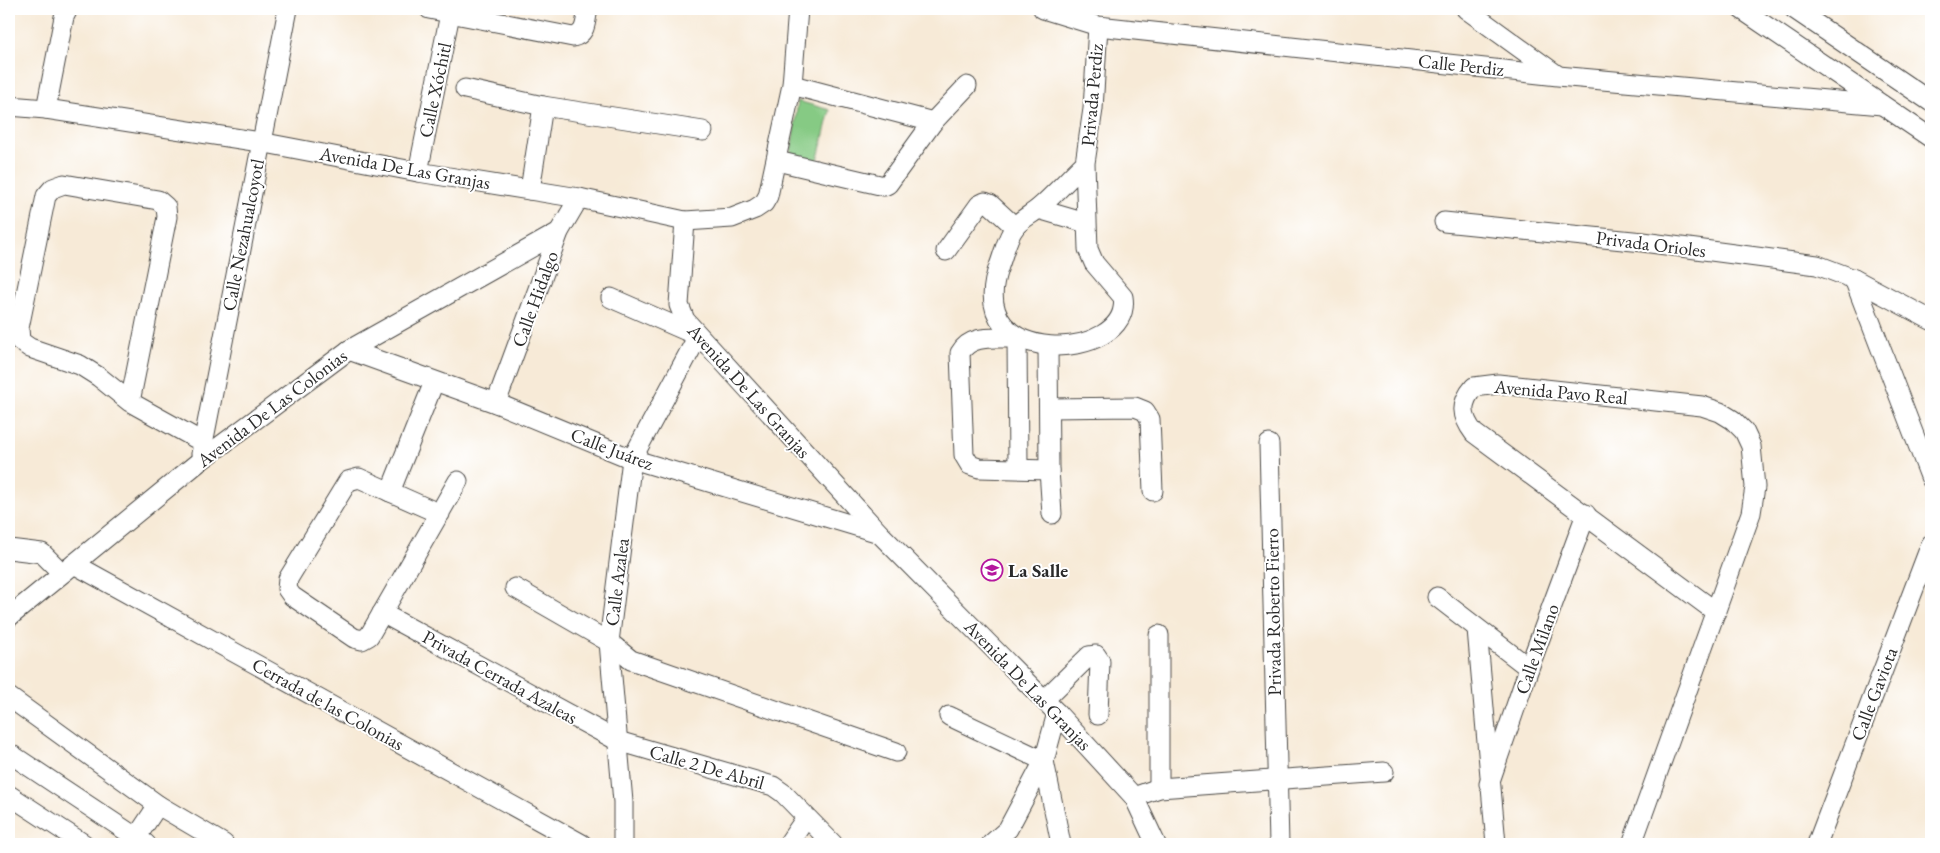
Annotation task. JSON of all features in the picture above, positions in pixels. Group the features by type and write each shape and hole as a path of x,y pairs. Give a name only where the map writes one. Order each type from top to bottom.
{"street":[{"path":"46,109 64,17 68,9"},
{"name":"Calle Nezahualcoyotl","path":"202,452 260,142 288,9"},
{"path":"429,9 451,11 573,37 580,36 584,32 588,9"},
{"path":"684,221 720,220 755,209 768,196 792,85 798,9"},
{"name":"Calle Perdiz","path":"1043,9 1098,26 1558,76 1882,105"},
{"path":"1466,9 1558,76"},
{"path":"1741,9 1931,138"},
{"path":"1794,9 1931,102"},
{"name":"Calle Xóchitl","path":"418,172 451,11"},
{"name":"Privada Perdiz","path":"1049,470 979,468 970,465 964,455 960,353 965,344 973,340 1017,338 1048,346 1067,347 1087,341 1110,330 1123,313 1124,297 1094,262 1088,249 1085,163 1093,109 1098,26"},
{"path":"792,85 933,122"},
{"path":"777,161 884,186 888,184 933,122 967,86"},
{"path":"465,89 543,106 703,131"},
{"name":"Avenida De Las Granjas","path":"9,106 46,109 260,142 418,172 579,198 684,221 679,305 685,320 880,534 1051,707 1134,797 1156,844"},
{"path":"530,190 543,106"},
{"name":"Privada Perdiz","path":"1015,227 1038,209 1085,163"},
{"path":"130,402 168,217 166,207 158,200 64,184 53,188 46,196 19,328 20,341 30,348 80,365 130,402 202,452"},
{"name":"Calle Hidalgo","path":"496,403 560,232 579,198"},
{"path":"946,251 979,205 985,202 990,204 1015,227 995,278 993,294 995,310 1004,325 1017,338 1018,468"},
{"path":"1038,209 1086,223"},
{"name":"Privada Orioles","path":"1444,222 1643,242 1807,264 1854,280 1931,320"},
{"name":"Avenida De Las Colonias","path":"9,617 68,569 202,452 349,350 560,232"},
{"path":"1854,280 1931,480"},
{"path":"610,298 698,336"},
{"name":"Calle Azalea","path":"623,844 618,741 610,642 632,459 698,336"},
{"path":"1048,346 1049,470 1052,514"},
{"name":"Calle Juárez","path":"349,350 496,403 632,459 880,534"},
{"path":"390,492 434,382"},
{"name":"Avenida Pavo Real","path":"1632,844 1716,612 1751,514 1755,487 1751,446 1744,431 1733,420 1720,412 1702,406 1498,384 1474,387 1465,397 1463,411 1467,424 1474,433 1716,612"},
{"path":"1050,408 1135,407 1145,411 1150,419 1153,491"},
{"name":"Privada Roberto Fierro","path":"1269,444 1279,844"},
{"path":"440,514 359,478 348,481 288,579 287,589 292,596 354,638 362,640 369,636 440,514 458,481"},
{"name":"Calle Milano","path":"1490,784 1529,668 1586,514"},
{"name":"Calle Gaviota","path":"1817,844 1931,544"},
{"name":"Cerrada de las Colonias","path":"9,549 42,553 68,569 582,844"},
{"path":"515,588 610,642 631,660 896,752"},
{"path":"1437,597 1529,668"},
{"name":"Privada Cerrada Azaleas","path":"382,612 618,741"},
{"name":"Calle Milano","path":"1478,629 1496,844"},
{"path":"1159,635 1160,788"},
{"path":"1061,844 1044,761 1051,707 1089,656 1096,655 1100,661 1098,715"},
{"path":"9,697 158,805 224,844"},
{"path":"949,716 1044,761"},
{"name":"Calle 2 De Abril","path":"618,741 773,786 783,793 833,844"},
{"path":"9,753 141,841 158,805"},
{"path":"991,844 1008,829 1044,761"},
{"path":"1134,797 1160,788 1384,772"},
{"path":"9,794 84,844"},
{"path":"788,844 806,818"}],"green space":[{"path":"798,101 830,110 816,166 790,160"}],"place":[{"name":"La Salle","path":"992,570"}]}
